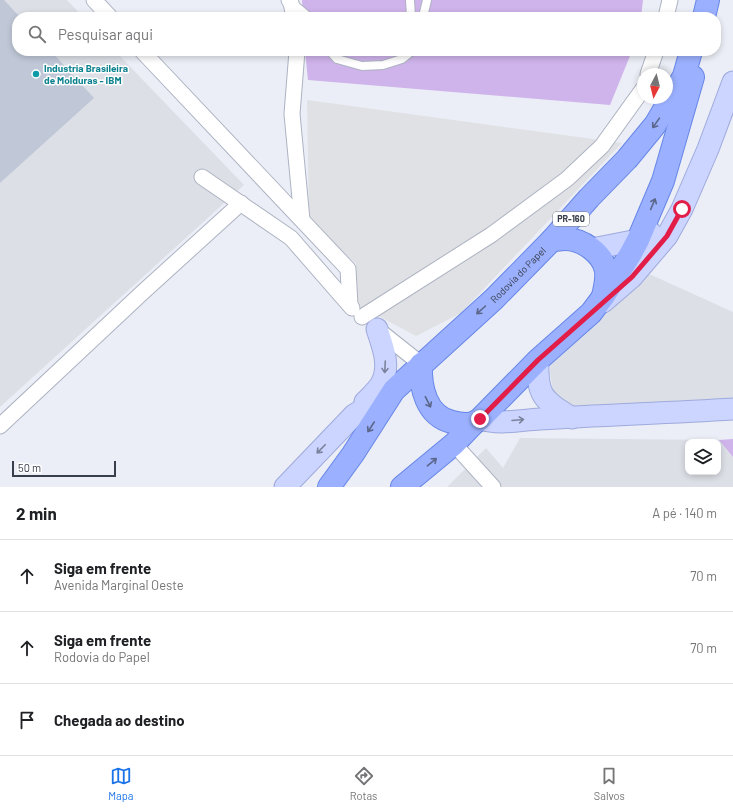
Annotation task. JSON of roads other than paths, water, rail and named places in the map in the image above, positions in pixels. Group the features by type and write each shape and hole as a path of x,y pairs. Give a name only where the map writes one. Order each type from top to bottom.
{"main road":[{"path":"705,12 708,0"},
{"name":"Rodovia do Papel","path":"329,487 353,454 394,390 494,299 552,240 655,125 684,76 690,56"},
{"path":"597,305 638,240 663,181 697,56"},
{"path":"402,487 454,444 538,360 597,305 632,277 667,236 682,209 711,142 733,82"},
{"path":"597,305 606,279 606,270 592,249 638,240 645,238 652,233 698,172"},
{"name":"PR-160","path":"552,240 566,239 583,243 592,249"},
{"path":"285,487 354,415 383,381 386,355 370,323"},
{"path":"538,360 537,374 543,396 553,406 572,418"},
{"path":"421,364 420,379 426,398 435,414 446,421 467,425 477,421 500,422 540,418 572,418 733,409"},
{"path":"354,415 394,390"}],"street":[{"path":"94,0 105,12"},
{"path":"667,12 670,0"},
{"path":"147,56 348,269 350,305"},
{"path":"297,56 292,114 302,220"},
{"path":"650,68 654,56"},
{"path":"370,323 568,179 602,146 637,97"},
{"path":"202,177 291,238 350,305 421,364"},
{"path":"0,426 143,292 241,203"},
{"path":"454,444 493,487"}],"lane":[{"path":"410,0 411,12"},
{"path":"424,12 427,0"},
{"path":"291,7 300,12"},
{"path":"334,56 337,59 362,66 383,65 402,59 405,56"}],"place":[{"name":"Industria Brasileira de Molduras - IBM","path":"36,74"}]}
